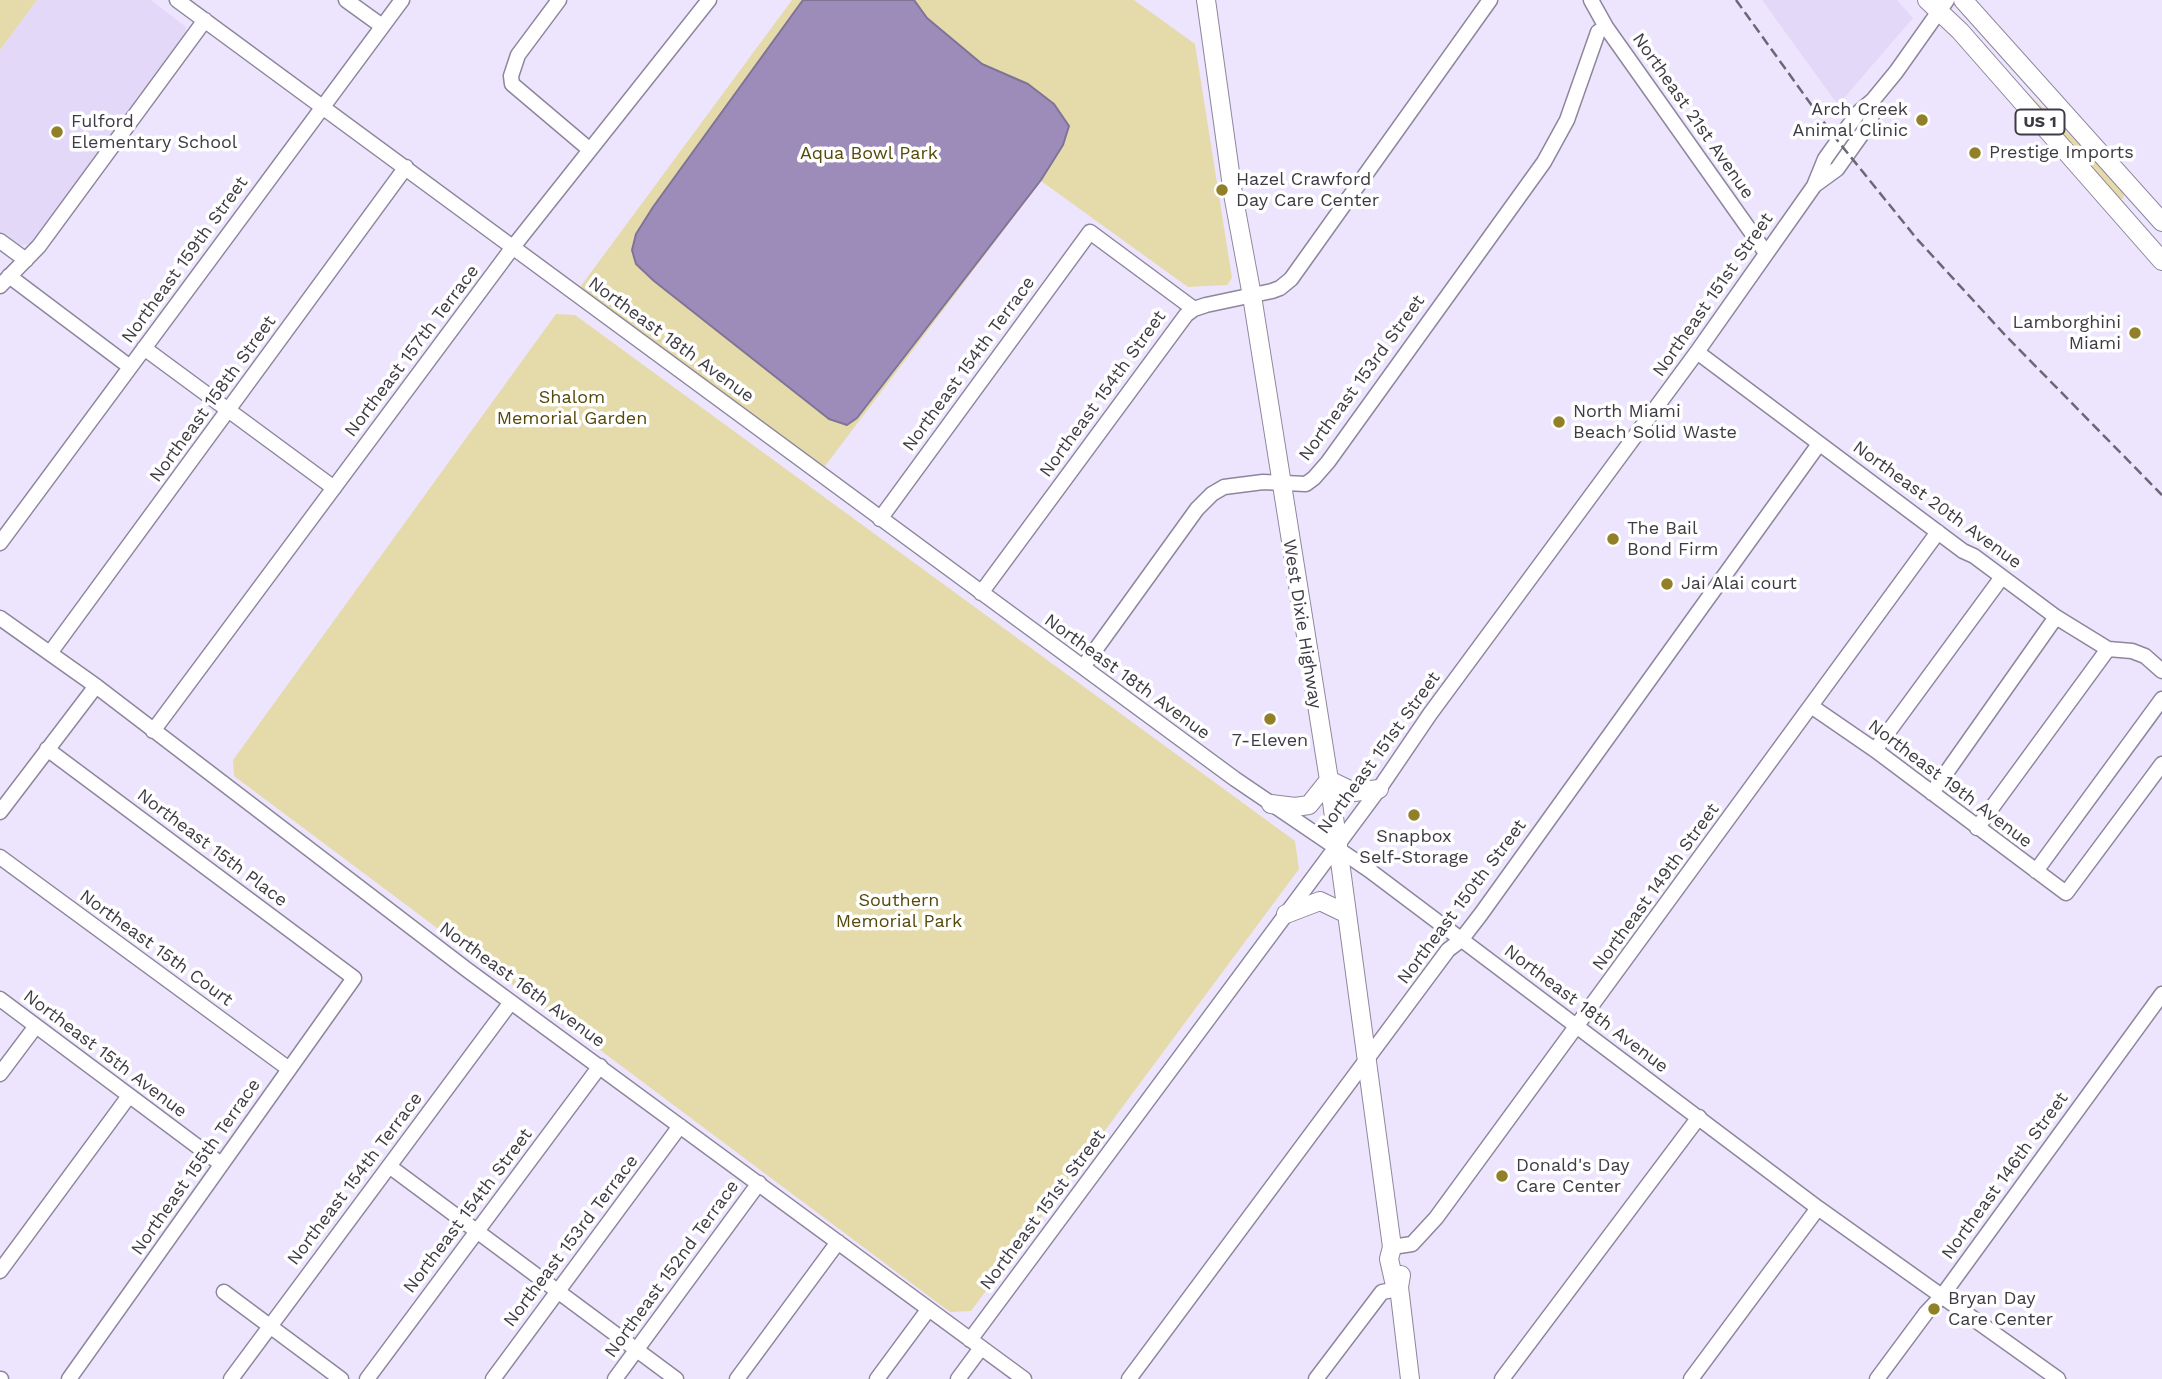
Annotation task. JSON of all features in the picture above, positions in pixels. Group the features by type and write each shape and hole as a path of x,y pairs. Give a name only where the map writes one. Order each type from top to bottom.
{"main road":[{"name":"West Dixie Highway","path":"1206,0 1233,194 1252,296 1329,780 1392,1248 1390,1259 1394,1281 1399,1288 1410,1379"},
{"name":"US 1","path":"1963,0 2160,220"},
{"name":"US 1","path":"1938,3 2162,261"},
{"path":"2139,236 2160,220"},
{"path":"1271,804 1295,807 1309,805 1329,780 1354,792 1379,789"},
{"path":"1286,914 1320,901 1345,913"}],"street":[{"name":"Northeast 18th Avenue","path":"177,0 981,593 1310,832 1336,846 1818,1208 2058,1379"},
{"path":"346,0 382,26"},
{"name":"Northeast 159th Street","path":"0,543 402,0"},
{"path":"559,0 519,55 511,76 516,89 590,150"},
{"name":"Northeast 157th Terrace","path":"153,731 513,247 709,0"},
{"name":"Northeast 154th Street","path":"981,593 1181,320 1194,309 1280,288 1291,279 1490,0"},
{"name":"Northeast 21st Avenue","path":"1591,0 1605,27 1766,253"},
{"name":"Northeast 151st Street","path":"958,1379 976,1344 1379,789 1430,714 1697,352 1814,186 1837,169 1869,124 1874,109 1873,100 1927,30 1938,3"},
{"path":"130,367 4,281 43,240 205,20"},
{"name":"Northeast 153rd Street","path":"1083,667 1197,509 1212,494 1224,487 1263,482 1306,484 1328,461 1556,142 1567,120 1589,52 1598,32 1605,27"},
{"name":"Northeast 158th Street","path":"50,653 406,167"},
{"name":"Northeast 154th Terrace","path":"880,519 1090,232 1194,309"},
{"path":"0,241 26,260"},
{"path":"144,348 334,488"},
{"name":"Northeast 20th Avenue","path":"1697,352 2056,617 2108,649 2132,651 2146,656 2162,671"},
{"name":"Northeast 150th Street","path":"1129,1379 1448,950 1461,940 1819,444"},
{"name":"Northeast 149th Street","path":"1392,1248 1412,1244 1436,1218 1938,532"},
{"path":"1875,750 2002,577"},
{"path":"1932,793 2056,617"},
{"name":"Northeast 16th Avenue","path":"0,618 96,686 511,1002 1024,1379"},
{"path":"1977,828 2108,649"},
{"path":"0,812 96,686"},
{"path":"2036,871 2162,699"},
{"name":"Northeast 19th Avenue","path":"1811,706 1875,750 2066,893 2162,764"},
{"name":"Northeast 15th Place","path":"47,749 354,978"},
{"name":"Northeast 15th Court","path":"0,857 289,1069"},
{"name":"Northeast 155th Terrace","path":"69,1379 354,978"},
{"name":"Northeast 146th Street","path":"1877,1379 1926,1312 1942,1296 2162,994"},
{"name":"Northeast 15th Avenue","path":"0,999 221,1164"},
{"name":"Northeast 154th Terrace","path":"231,1379 511,1002"},
{"path":"0,1074 36,1026"},
{"name":"Northeast 154th Street","path":"367,1379 600,1066"},
{"path":"0,1272 129,1096"},
{"path":"1502,1379 1699,1117"},
{"name":"Northeast 153rd Terrace","path":"493,1379 681,1126"},
{"path":"389,1166 676,1379"},
{"name":"Northeast 152nd Terrace","path":"615,1379 760,1183"},
{"path":"1691,1379 1818,1208"},
{"path":"737,1379 838,1242"},
{"path":"1316,1379 1382,1292 1399,1288"},
{"path":"224,1292 341,1379"},
{"path":"877,1379 928,1310"}],"shaded area":[{"name":"Fulford Elementary School","path":"37,0 151,0 186,27 185,36 55,215 31,244 20,245 0,233 0,50"},
{"name":"Aqua Bowl Park","path":"803,0 914,0 927,18 982,64 1028,84 1054,104 1069,126 1063,145 1041,180 857,418 847,425 829,419 654,281 636,264 632,250 636,234 653,207"},
{"path":"1762,0 1897,0 1913,18 1838,105"}],"green space":[{"path":"0,0 37,0 0,50"},
{"name":"Aqua Bowl Park","path":"792,0 1134,0 1195,44 1232,278 1227,285 1188,287 1041,181 819,474 575,294"},
{"path":"2029,94 2087,152 2124,194 2123,199 2118,199 2027,95"},
{"name":"Southern Memorial Park","path":"556,314 575,315 1295,841 1299,869 971,1311 950,1312 234,776 233,760"}],"railway":[{"path":"1736,0 1833,135 1917,239 2005,335 2162,495"}],"place":[{"name":"Arch Creek Animal Clinic","path":"1922,120"},
{"name":"Fulford Elementary School","path":"57,132"},
{"name":"Prestige Imports","path":"1975,153"},
{"name":"Hazel Crawford Day Care Center","path":"1222,190"},
{"name":"Lamborghini Miami","path":"2135,333"},
{"name":"North Miami Beach Solid Waste","path":"1559,422"},
{"name":"The Bail Bond Firm","path":"1613,539"},
{"name":"Jai Alai court","path":"1667,584"},
{"name":"7-Eleven","path":"1270,719"},
{"name":"Snapbox Self-Storage","path":"1414,815"},
{"name":"Donald's Day Care Center","path":"1502,1176"},
{"name":"Bryan Day Care Center","path":"1934,1309"}],"park label":[{"name":"Shalom Memorial Garden","path":"572,408"}]}
